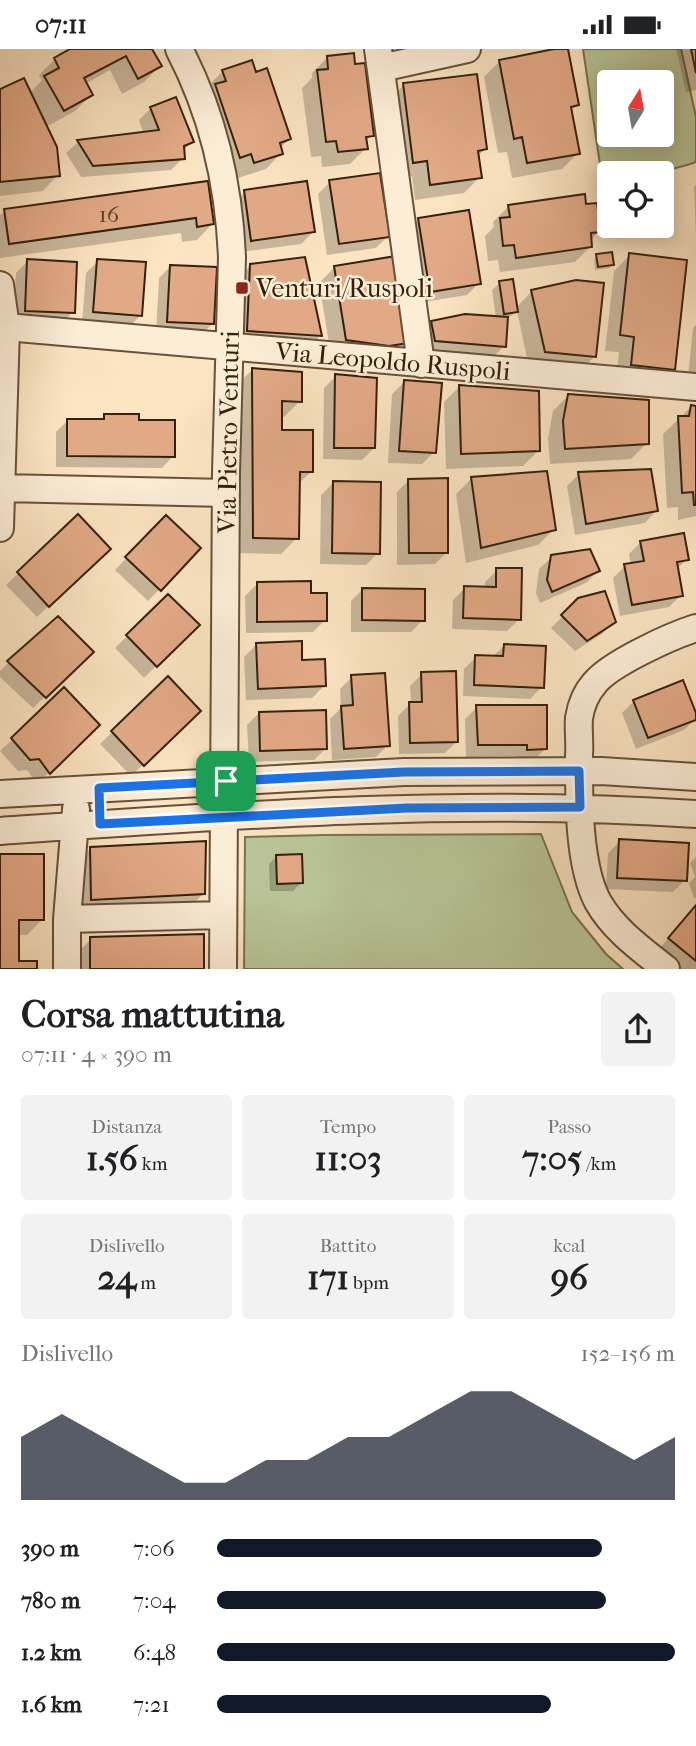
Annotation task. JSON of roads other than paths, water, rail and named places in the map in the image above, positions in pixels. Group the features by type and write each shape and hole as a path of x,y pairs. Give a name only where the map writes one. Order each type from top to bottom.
{"street":[{"name":"Via Pietro Venturi","path":"179,49 202,97 217,148 228,198 232,257 226,493 223,969"},
{"path":"421,364 379,59 467,49"},
{"path":"0,285 6,327 0,528"},
{"name":"Via Leopoldo Ruspoli","path":"6,327 696,387"},
{"path":"2,488 226,493"},
{"path":"666,969 619,930 597,899 586,867 580,807 579,718 584,700 593,685 612,668 696,628"},
{"path":"0,795 404,772 579,771 696,777"},
{"path":"87,789 100,824"},
{"path":"67,969 73,825 87,789"},
{"path":"0,831 407,808 580,807 696,814"},
{"path":"67,919 223,915"}],"place":[{"name":"Venturi/Ruspoli","path":"242,288"}]}
